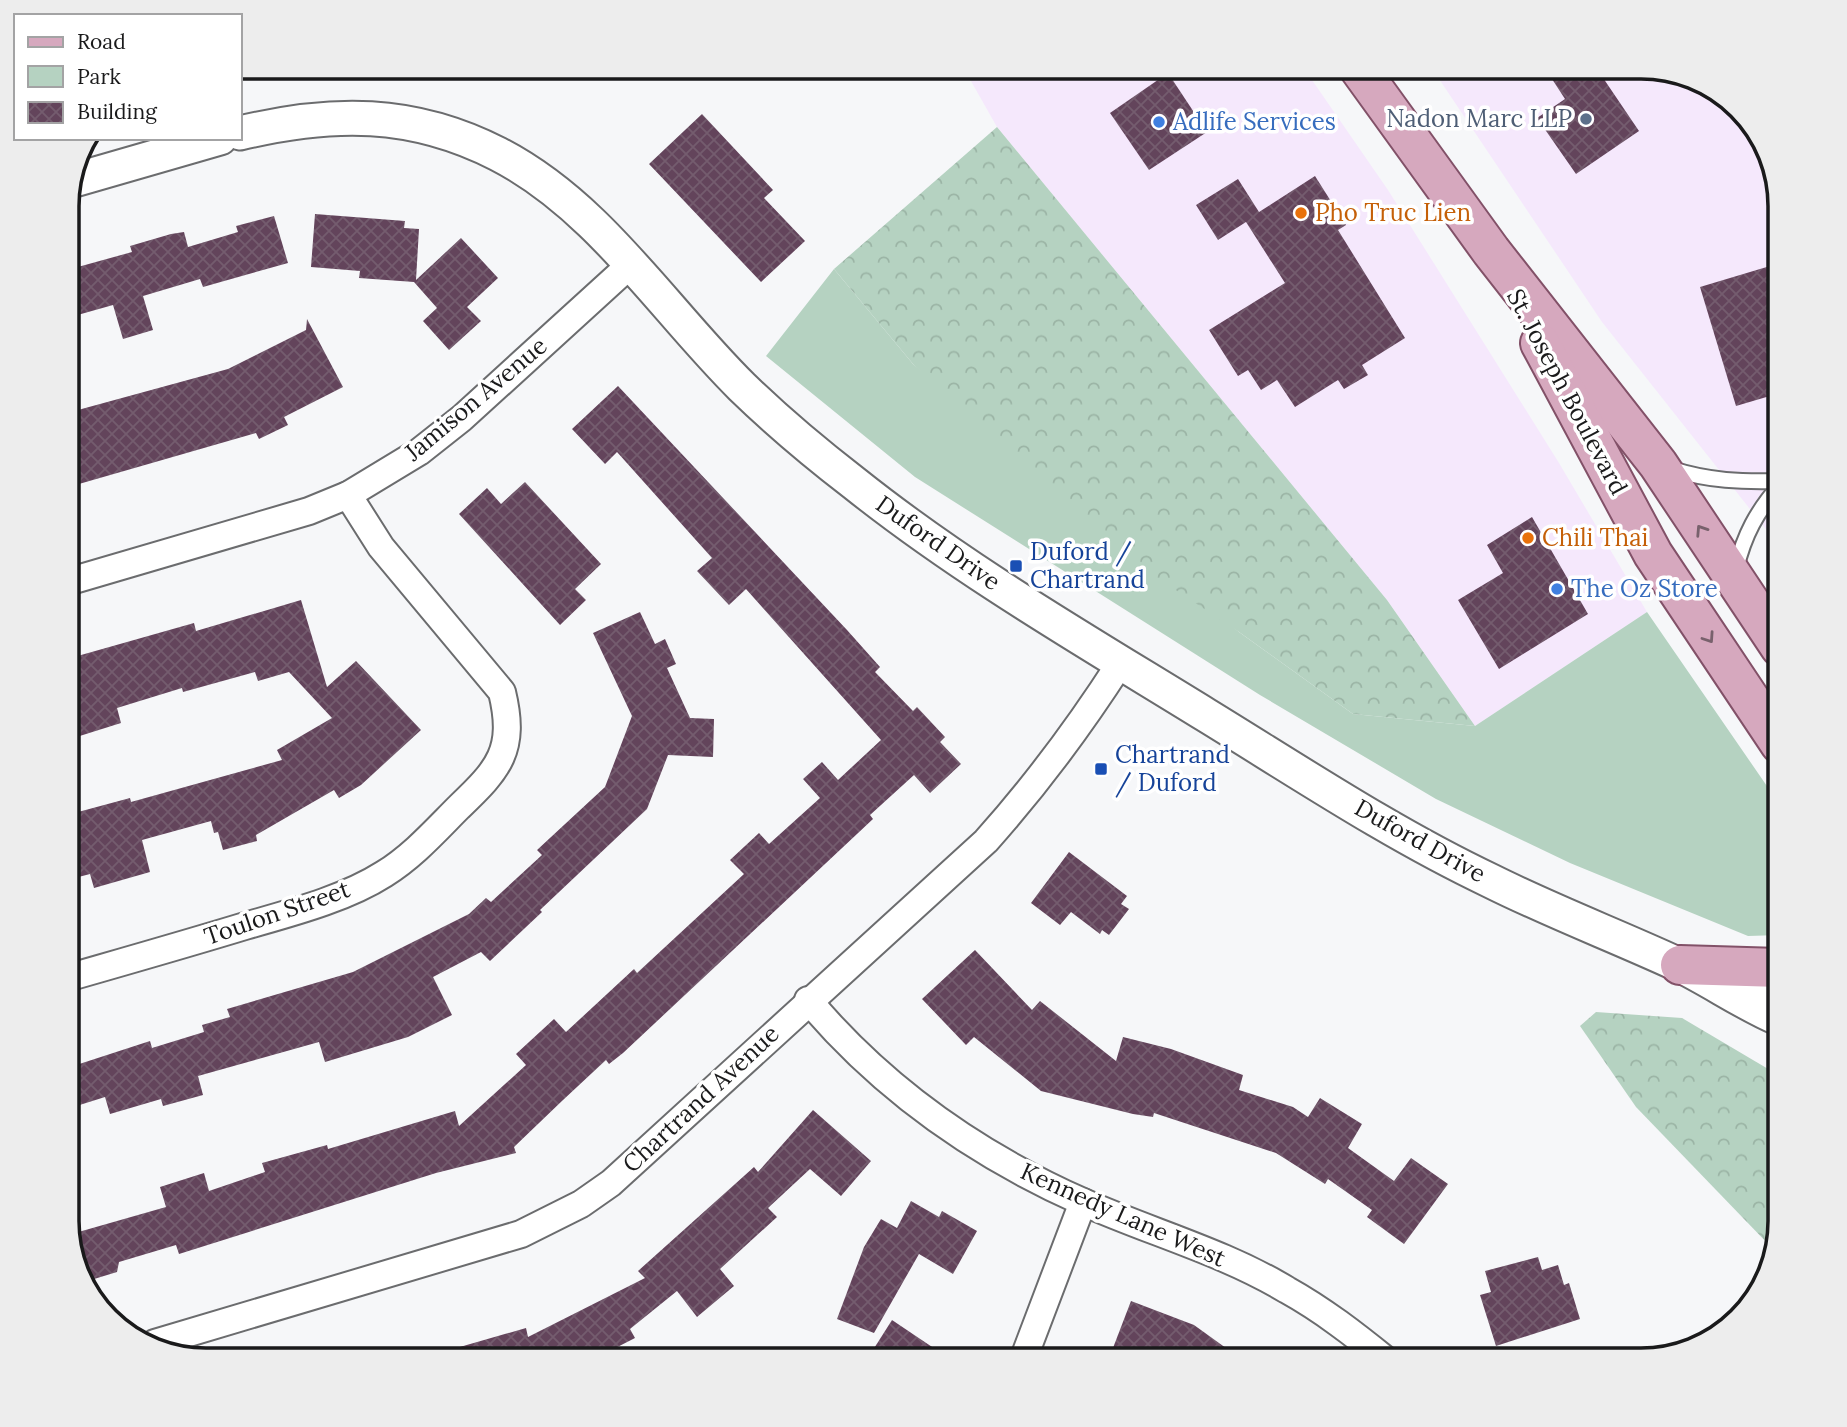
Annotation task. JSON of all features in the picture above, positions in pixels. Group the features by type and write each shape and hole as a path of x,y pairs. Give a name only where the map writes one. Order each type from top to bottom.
{"main road":[{"name":"St. Joseph Boulevard","path":"1367,79 1491,251 1658,464 1768,630"},
{"name":"St. Joseph Boulevard","path":"1491,251 1653,554 1768,726"},
{"path":"1680,965 1768,968"}],"street":[{"name":"Duford Drive","path":"242,133 295,120 337,117 379,119 458,137 494,152 551,186 572,204 743,387 856,485 990,580 1396,830 1489,881 1680,965 1768,1013"},
{"path":"82,178 213,140"},
{"name":"Jamison Avenue","path":"79,578 283,519 348,495 419,452 462,418 630,265"},
{"name":"Toulon Street","path":"79,975 309,908 383,875 424,843 491,777 503,757 507,737 507,713 502,692 381,547 348,495"},
{"name":"Chartrand Avenue","path":"162,1341 521,1234 582,1204 611,1183 808,1000 986,841 1041,778 1091,710 1121,662"},
{"name":"Duford Drive","path":"1680,965 1768,987"},
{"name":"Kennedy Lane West","path":"808,1000 844,1042 946,1127 1017,1169 1083,1202 1214,1255 1286,1288 1372,1348"},
{"path":"1028,1348 1083,1202"}],"lane":[{"path":"1658,464 1699,478 1732,483 1768,483"},
{"path":"1734,581 1742,542 1768,498"}],"shaded area":[{"path":"970,79 1311,79 1388,190 1559,463 1647,612 1475,726 1387,600 997,127"},
{"path":"1439,79 1666,81 1682,85 1719,105 1747,135 1762,165 1768,206 1768,532 1602,322"}],"green space":[{"path":"997,127 1387,600 1475,726 1353,714 1239,632 1090,533 913,364 834,269"},
{"path":"834,269 913,364 1239,632 1353,714 1475,726 1647,612 1768,788 1768,935 1748,936 1570,863 1436,799 1260,695 915,477 766,356"},
{"path":"1596,1012 1682,1018 1768,1069 1766,1242 1636,1107 1580,1026"}],"building":[{"name":"Adlife Services","path":"1159,79 1172,79 1207,132 1149,170 1110,113"},
{"path":"1552,79 1604,79 1639,131 1576,174 1537,118 1565,99"},
{"path":"702,114 773,190 764,198 805,241 761,282 649,164"},
{"path":"1315,176 1346,225 1338,230 1405,338 1362,365 1368,375 1344,389 1338,380 1295,407 1277,380 1261,390 1248,370 1238,376 1209,330 1285,283 1246,222 1218,240 1196,205 1238,179 1259,212"},
{"path":"315,214 405,221 404,228 419,229 416,280 461,238 498,278 467,307 481,321 449,350 423,321 437,308 414,282 359,278 360,271 311,267"},
{"path":"274,216 288,263 203,287 200,279 143,296 153,330 123,339 113,305 79,315 79,267 132,252 130,246 171,234 184,232 188,247 238,232 236,226"},
{"path":"1768,267 1768,397 1736,406 1700,287"},
{"path":"307,319 343,387 284,417 288,425 259,439 256,433 79,484 79,410 228,369 306,330"},
{"path":"618,386 847,630 880,667 875,672 913,711 917,707 945,737 940,742 961,764 930,793 914,775 870,815 873,819 623,1053 609,1064 606,1060 563,1100 514,1147 516,1153 436,1173 179,1254 176,1245 119,1262 117,1272 93,1279 83,1254 79,1232 166,1207 160,1187 204,1173 209,1191 265,1172 262,1163 327,1145 328,1149 455,1111 459,1126 526,1065 516,1054 554,1019 566,1032 634,969 637,973 744,874 730,860 759,833 769,844 820,798 803,779 822,762 838,780 881,740 746,589 729,605 697,571 712,558 617,452 605,464 572,429"},
{"path":"525,482 601,564 575,589 586,600 560,625 459,514 487,488 501,504"},
{"path":"1532,517 1588,614 1499,669 1458,600 1503,573 1487,545"},
{"path":"301,600 327,687 356,661 421,730 361,785 339,798 334,790 256,835 257,841 223,850 218,832 214,833 211,821 142,840 150,872 94,888 90,874 79,877 79,812 130,798 131,802 282,760 277,750 332,718 289,672 258,681 255,672 183,692 182,688 117,708 121,723 79,736 79,656 194,623 196,631"},
{"path":"640,612 655,644 665,639 676,664 667,668 690,718 714,719 713,757 668,755 647,809 540,910 542,912 490,961 481,952 433,977 452,1015 408,1037 325,1062 319,1042 198,1076 203,1095 163,1106 161,1099 110,1114 105,1097 79,1105 79,1064 150,1041 152,1048 204,1032 202,1025 230,1017 227,1009 353,972 469,914 486,898 491,902 542,855 537,850 605,787 632,716 593,633"},
{"path":"1069,852 1127,896 1121,904 1129,909 1109,935 1102,930 1100,934 1071,912 1060,925 1031,903"},
{"path":"975,950 1032,1010 1040,1001 1116,1061 1123,1037 1171,1049 1243,1075 1239,1090 1293,1107 1308,1117 1320,1098 1362,1124 1348,1148 1394,1181 1411,1158 1448,1184 1404,1244 1367,1217 1372,1210 1328,1179 1325,1184 1276,1153 1154,1113 1153,1117 1133,1114 1041,1091 974,1037 966,1045 922,999"},
{"path":"813,1110 871,1161 841,1196 810,1169 768,1208 777,1217 720,1269 734,1286 697,1317 677,1291 630,1329 635,1338 615,1348 456,1348 526,1328 528,1337 645,1278 638,1271 754,1167 758,1172"},
{"path":"911,1201 939,1217 942,1211 977,1231 953,1274 919,1254 874,1333 837,1319 864,1247 881,1219 897,1228"},
{"path":"1538,1257 1542,1270 1558,1265 1564,1285 1569,1283 1580,1319 1496,1346 1480,1295 1491,1292 1485,1271"},
{"path":"1131,1301 1194,1325 1226,1348 1113,1348"},
{"path":"892,1320 934,1348 874,1348"}],"place":[{"name":"Nadon Marc LLP","path":"1586,119"},
{"name":"Adlife Services","path":"1159,122"},
{"name":"Pho Truc Lien","path":"1301,213"},
{"name":"Chili Thai","path":"1528,538"},
{"name":"Duford / Chartrand","path":"1016,566"},
{"name":"The Oz Store","path":"1557,589"},
{"name":"Chartrand / Duford","path":"1101,769"}]}
